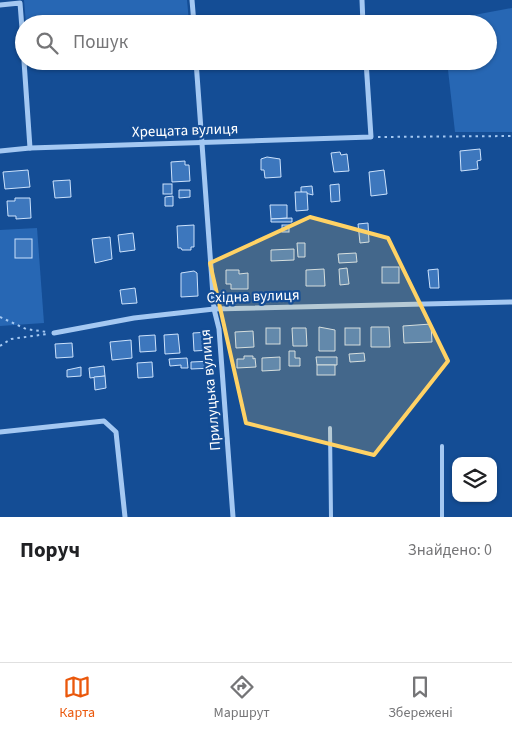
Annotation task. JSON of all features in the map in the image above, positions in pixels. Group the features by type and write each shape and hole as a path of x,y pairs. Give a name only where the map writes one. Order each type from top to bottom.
{"street":[{"path":"192,0 193,15"},
{"path":"362,0 363,15"},
{"path":"0,5 20,4 21,15"},
{"path":"25,70 30,148"},
{"name":"Прилуцька вулиця","path":"196,70 200,142 214,309 220,329 233,517"},
{"path":"367,70 371,137"},
{"name":"Хрещата вулиця","path":"0,151 30,148 371,137"},
{"name":"Східна вулиця","path":"54,333 134,318 214,309 512,302"},
{"path":"0,432 104,421 111,425 116,432 126,517"}],"lane":[{"path":"330,428 331,517"},
{"path":"442,446 442,517"}],"path":[{"path":"371,137 512,136"},
{"path":"0,317 26,329 54,333"},
{"path":"0,346 11,339 54,333"}],"highlighted area":[{"path":"310,217 388,238 448,361 374,455 246,423 210,263"}],"shaded area":[{"path":"24,0 187,0 188,15 25,15"},
{"path":"512,8 512,132 455,132 448,70 497,70 497,15 474,15"},
{"path":"37,228 44,323 0,326 0,230"}],"building":[{"path":"480,149 481,160 477,161 478,169 461,171 460,151"},
{"path":"340,152 341,155 347,154 349,171 334,172 331,153"},
{"path":"267,157 280,159 281,177 265,178 264,170 261,170 261,159"},
{"path":"185,161 185,165 189,165 190,181 172,182 171,162"},
{"path":"28,170 30,187 5,189 3,172"},
{"path":"384,170 387,194 371,196 369,172"},
{"path":"70,180 71,197 55,198 53,181"},
{"path":"163,184 172,184 172,194 163,194"},
{"path":"339,184 340,201 331,202 330,185"},
{"path":"312,186 313,195 301,192 301,187"},
{"path":"179,190 190,190 190,197 179,198"},
{"path":"295,192 307,192 308,210 296,211"},
{"path":"173,196 173,206 165,206 165,197"},
{"path":"15,198 30,198 31,218 16,219 16,216 8,216 7,201 15,201"},
{"path":"270,205 287,205 287,218 271,219"},
{"path":"292,218 292,222 271,222 271,219"},
{"path":"368,223 369,242 360,243 358,224"},
{"path":"194,225 194,247 191,247 191,250 178,248 177,226"},
{"path":"282,225 289,225 289,232 282,232"},
{"path":"133,233 135,250 120,252 118,235"},
{"path":"110,237 112,259 95,263 92,239"},
{"path":"15,239 32,239 32,258 15,258"},
{"path":"297,243 305,243 305,257 298,257"},
{"path":"294,249 294,260 271,261 271,250"},
{"path":"356,253 357,262 339,263 338,254"},
{"path":"382,267 399,267 399,283 382,283"},
{"path":"347,268 349,284 340,285 339,269"},
{"path":"324,269 325,286 306,286 306,270"},
{"path":"438,269 439,288 430,288 428,270"},
{"path":"226,270 239,270 239,274 248,273 248,289 231,289 231,284 226,284"},
{"path":"194,271 197,273 198,296 181,297 181,273"},
{"path":"135,288 137,303 122,304 120,290"},
{"path":"431,324 432,342 404,343 403,326"},
{"path":"319,327 335,330 335,351 319,351"},
{"path":"371,327 389,327 390,347 371,347"},
{"path":"266,328 280,328 280,344 266,344"},
{"path":"292,328 306,328 307,346 293,346"},
{"path":"345,328 360,328 360,345 345,345"},
{"path":"253,331 254,347 236,348 235,332"},
{"path":"209,332 210,350 194,351 193,333"},
{"path":"178,334 180,353 165,354 164,335"},
{"path":"155,335 156,351 140,352 139,336"},
{"path":"131,340 132,358 112,360 110,342"},
{"path":"72,343 73,357 56,358 55,344"},
{"path":"289,351 295,351 295,358 300,358 300,366 289,366"},
{"path":"364,353 365,361 350,362 349,354"},
{"path":"244,356 253,356 256,367 237,368 237,359 244,359"},
{"path":"280,357 280,370 262,371 262,358"},
{"path":"316,357 337,357 337,365 317,365"},
{"path":"187,358 188,368 181,368 181,365 170,366 169,359"},
{"path":"212,361 213,368 191,369 191,362"},
{"path":"152,362 153,377 138,378 137,363"},
{"path":"317,365 335,365 335,375 317,375"},
{"path":"104,366 105,376 90,378 89,368"},
{"path":"81,367 81,376 67,377 67,370"},
{"path":"105,376 106,388 95,390 94,377"}]}
